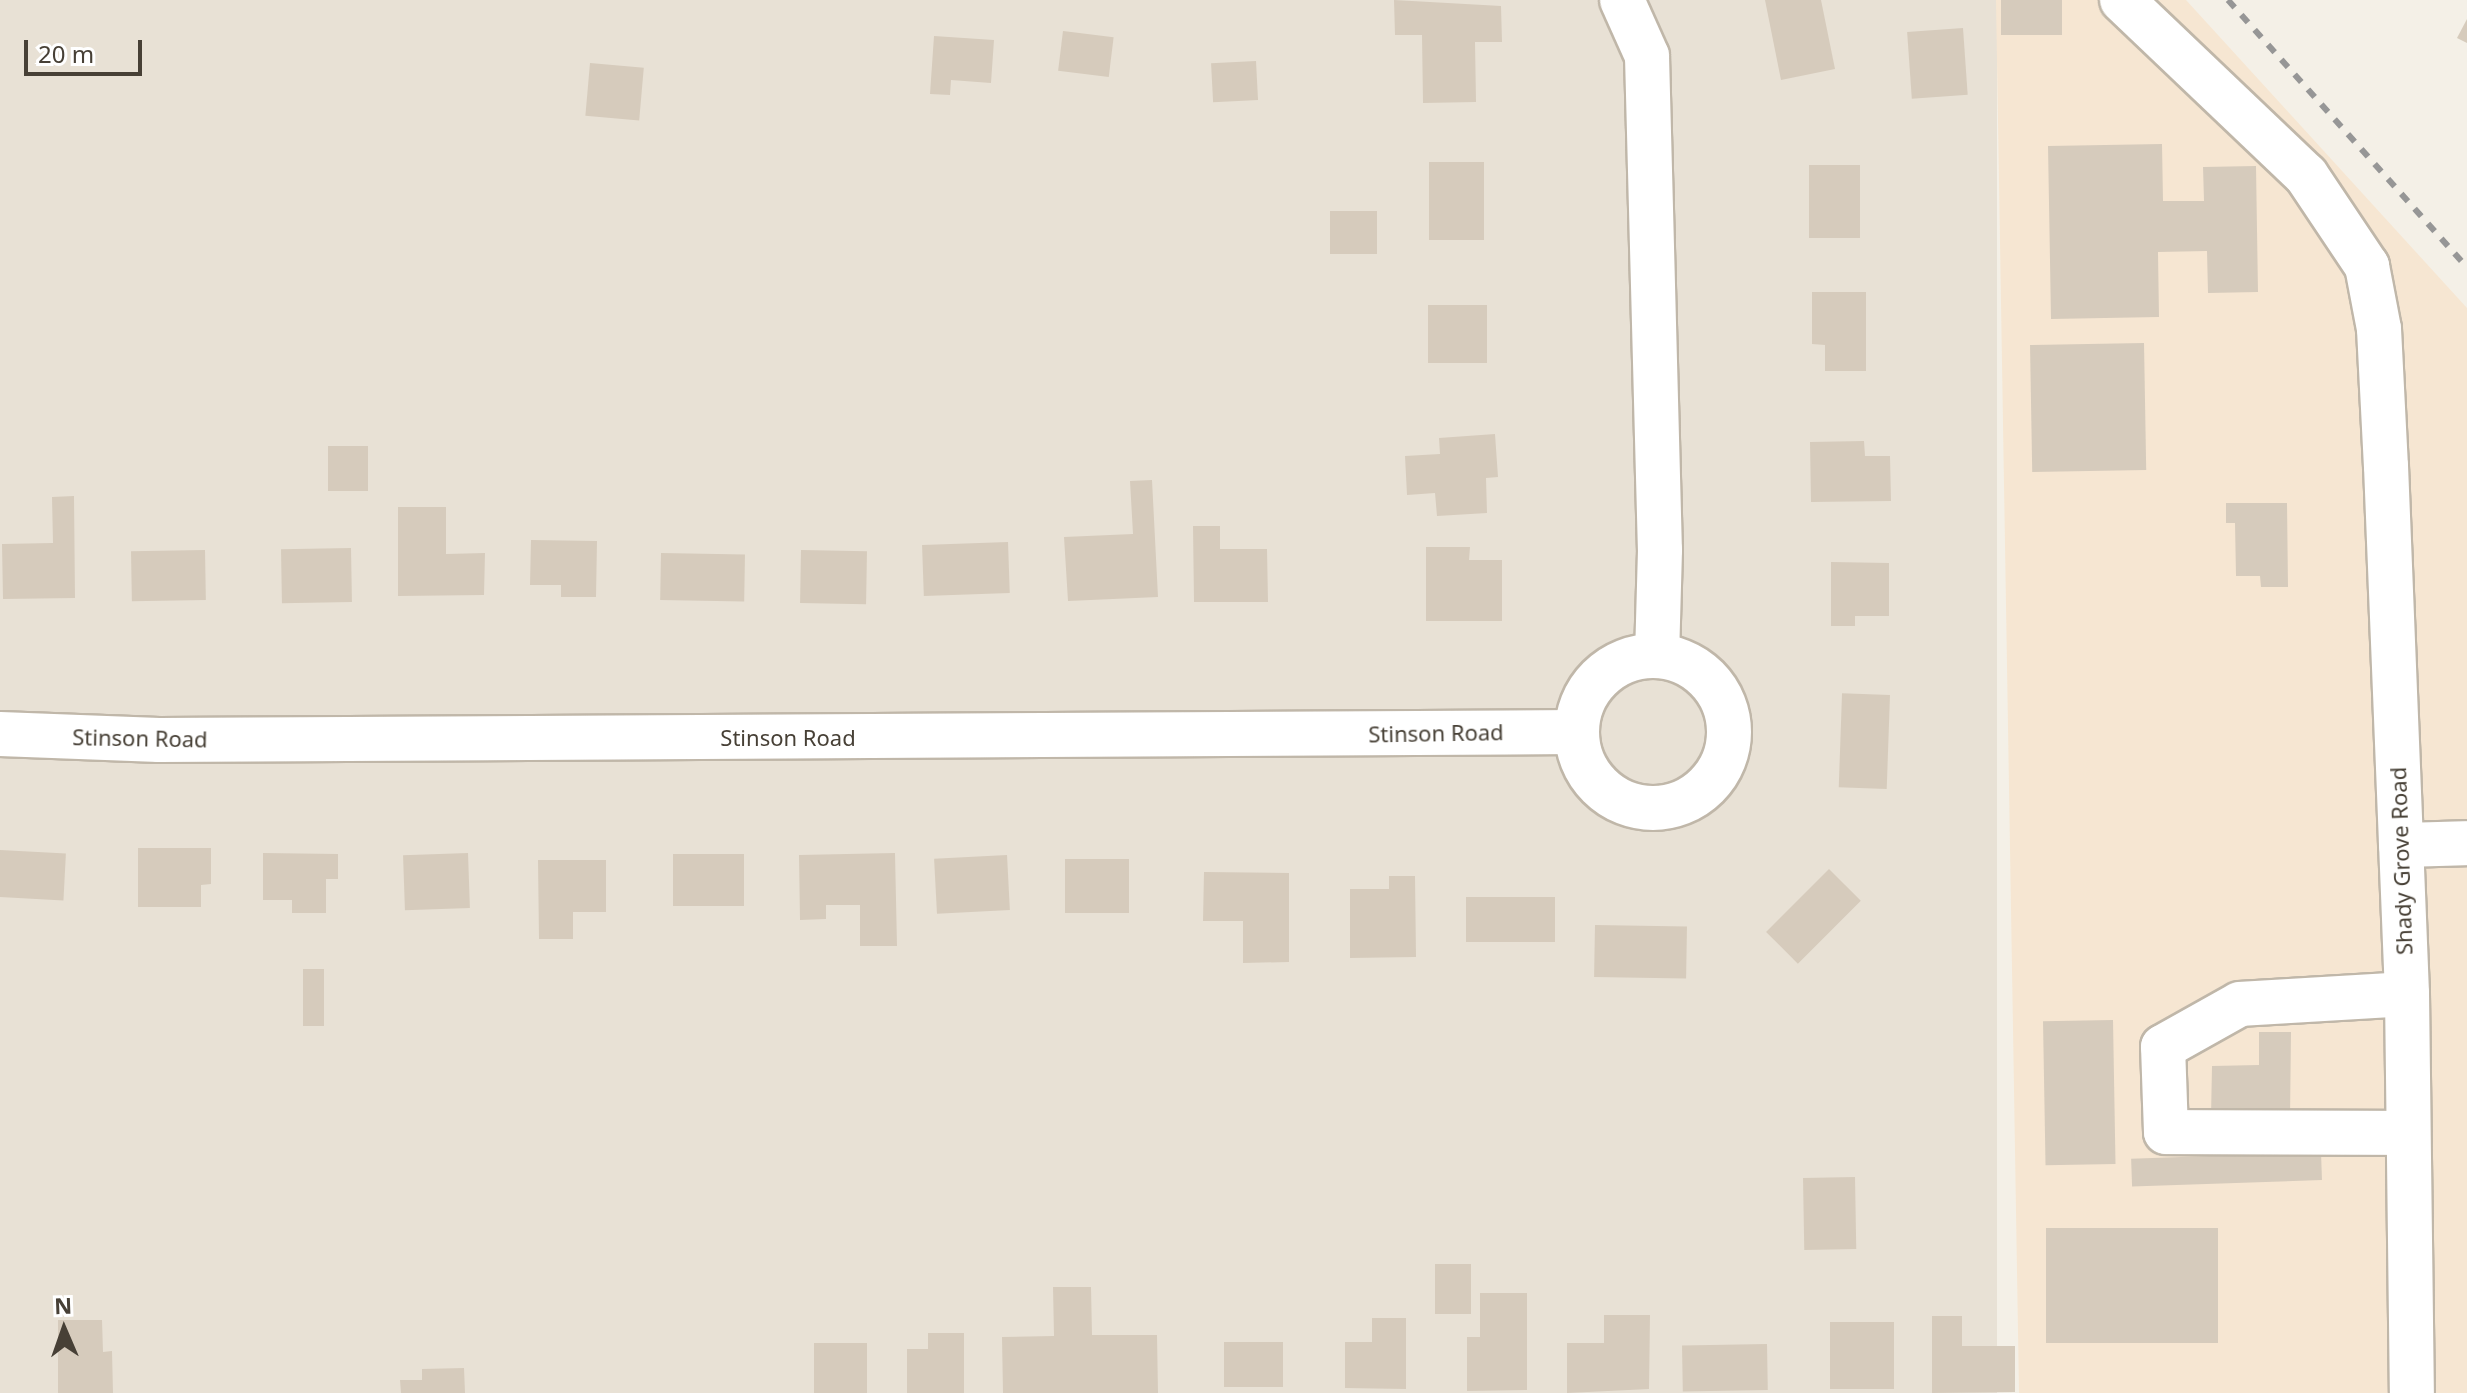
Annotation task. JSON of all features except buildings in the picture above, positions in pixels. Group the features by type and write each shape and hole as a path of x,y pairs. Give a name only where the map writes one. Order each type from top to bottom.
{"street":[{"path":"1622,0 1647,56 1660,550 1657,656"},
{"name":"Shady Grove Road","path":"2122,0 2306,175 2367,266 2379,329 2407,994 2406,1133 2412,1393"},
{"path":"1657,656 1692,666 1712,683 1725,705 1730,730 1726,756 1715,778 1674,806 1625,804 1588,772 1577,732 1583,701 1596,680 1617,665 1657,656"},
{"name":"Stinson Road","path":"0,734 159,740 1577,732"},
{"path":"2401,845 2467,843"},
{"path":"2406,1133 2166,1132 2163,1047 2240,1004 2407,994"}],"shaded area":[{"path":"0,0 1997,0 1997,1393 0,1393"},
{"path":"1996,0 2186,0 2467,308 2467,1393 2019,1393"}],"railway":[{"path":"2228,0 2467,267"}]}
